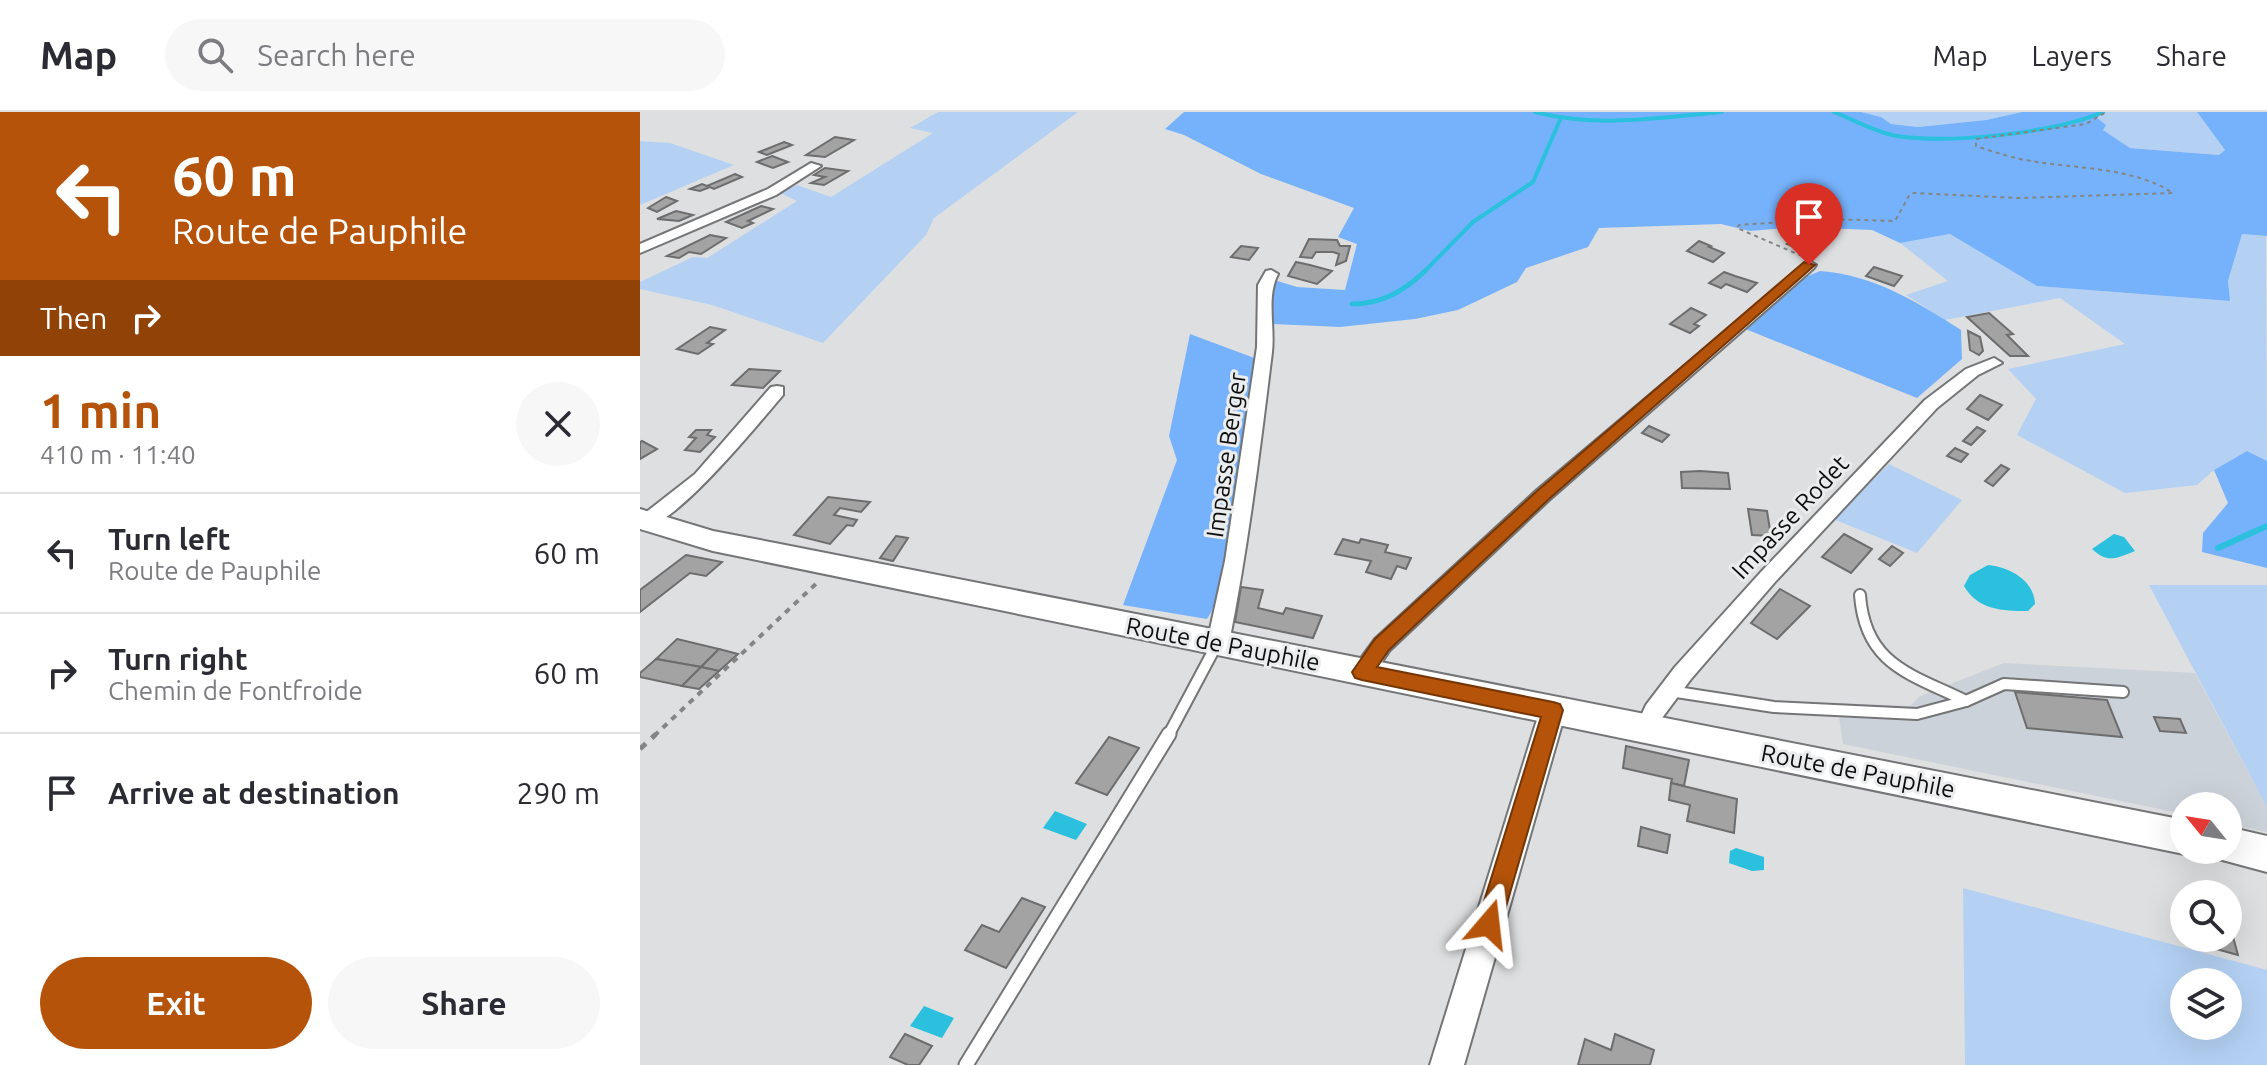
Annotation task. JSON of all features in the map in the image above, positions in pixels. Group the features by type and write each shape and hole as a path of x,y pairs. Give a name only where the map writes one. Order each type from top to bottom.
{"main road":[{"name":"Route de Pauphile","path":"644,520 713,541 834,566 2170,834"},
{"path":"2242,848 2267,854"}],"street":[{"path":"640,249 772,192 815,166"},
{"path":"1362,672 1382,645 1514,521 1809,265"},
{"name":"Impasse Berger","path":"1218,643 1240,529 1265,347 1265,285 1271,274"},
{"name":"Impasse Rodet","path":"1646,729 1670,691 1768,577 1931,404 1972,372 1994,363"},
{"path":"644,520 701,478 777,391"},
{"path":"1447,1065 1553,710"}],"lane":[{"path":"1860,595 1863,626 1879,650 1904,669 1966,701"},
{"path":"966,1065 1181,714 1218,643"},
{"path":"1670,691 1774,707 1917,714 1966,701 2004,684 2123,692"}],"path":[{"path":"1809,265 1801,255 1737,228 1739,225 1827,219 1895,221 1910,194 1914,193 2018,198 2173,193 2160,185 2073,166 2028,161 1976,146 1976,139 2086,124 2106,112"},
{"path":"640,749 804,598 834,566"}],"shaded area":[{"path":"938,112 1078,112 934,218 926,235 823,343 712,305 640,289 640,282 693,257 707,258 797,201 780,193 797,185 831,197 933,133 910,128"},
{"path":"1184,112 1861,112 1881,117 1891,124 1918,127 1986,120 2022,112 2104,112 2097,118 2106,125 2103,130 2130,148 2219,155 2225,150 2197,112 2267,112 2267,236 2242,234 2228,281 2230,301 2037,286 1950,234 1900,243 1872,230 1798,227 1750,231 1721,224 1599,228 1588,247 1526,268 1517,282 1458,310 1415,319 1340,327 1273,324 1270,291 1274,280 1297,287 1345,290 1357,244 1338,237 1354,208 1261,174 1184,135 1165,129"},
{"path":"1861,112 2022,112 1986,120 1918,127 1891,124 1881,117"},
{"path":"2104,112 2197,112 2225,150 2219,155 2130,148 2103,130 2097,118"},
{"path":"640,141 670,143 734,165 640,205"},
{"path":"1950,234 2037,286 2229,301 2228,281 2242,234 2266,236 2267,461 2247,451 2214,470 2197,485 2125,493 2017,435 2036,399 2008,369 2125,344 2060,298 1945,320 1906,295 1948,281 1900,243"},
{"path":"1820,271 1877,284 1945,320 1961,330 1962,359 1917,398 1743,328 1803,278"},
{"path":"1190,334 1257,359 1232,536 1216,601 1207,619 1123,605 1177,460 1169,436"},
{"path":"2247,451 2267,461 2267,568 2202,552 2203,533 2228,503 2214,470"},
{"path":"1889,464 1962,500 1917,553 1833,519"},
{"path":"2114,534 2124,537 2135,551 2108,558 2092,549"},
{"path":"1988,565 2019,576 2030,588 2035,604 2028,611 2009,610 1992,608 1976,600 1964,586 1970,575"},
{"path":"2149,585 2267,585 2267,807"},
{"path":"2004,663 2195,673 2267,807 2267,832 2242,827 2242,792 2170,792 2170,811 1843,744 1837,703 1910,706 1920,696"},
{"path":"1055,811 1087,824 1076,840 1043,828"},
{"path":"1736,848 1764,857 1764,870 1752,871 1729,863 1730,851"},
{"path":"1963,888 2170,944 2170,952 2200,952 2267,970 2267,1065 1965,1065"},
{"path":"924,1006 954,1018 942,1038 910,1026"}],"building":[{"path":"835,137 854,140 825,157 806,155"},
{"path":"784,142 792,145 767,155 759,152"},
{"path":"772,156 788,162 773,168 757,162"},
{"path":"825,168 848,171 824,185 811,183 825,177 814,175"},
{"path":"735,174 742,177 714,189 690,189 702,184 707,186"},
{"path":"666,197 677,201 657,212 648,208"},
{"path":"761,206 773,209 748,221 753,223 742,228 726,222"},
{"path":"676,211 693,215 679,221 657,219"},
{"path":"710,235 726,238 701,254 689,252 679,258 667,256"},
{"path":"1803,235 1822,245 1807,253 1787,244"},
{"path":"1309,239 1337,240 1340,246 1350,246 1346,261 1336,265 1339,254 1333,252 1316,252 1312,258 1300,257"},
{"path":"1699,241 1724,253 1713,262 1687,251"},
{"path":"1241,246 1258,248 1249,260 1231,257"},
{"path":"1296,262 1332,271 1317,284 1288,276"},
{"path":"1874,267 1902,276 1894,286 1866,276"},
{"path":"1724,272 1757,283 1747,292 1726,284 1721,288 1709,283"},
{"path":"1691,308 1706,315 1694,324 1699,326 1690,333 1670,324"},
{"path":"1989,313 2013,334 2007,335 2028,356 2010,356 1967,317"},
{"path":"710,327 725,330 707,343 713,344 698,354 677,349"},
{"path":"1968,331 1980,337 1983,351 1979,355 1970,350"},
{"path":"749,369 780,371 763,388 732,385"},
{"path":"1980,395 2002,405 1988,420 1967,409"},
{"path":"1649,426 1669,435 1662,442 1642,433"},
{"path":"1977,427 1985,431 1971,445 1963,441"},
{"path":"696,430 711,430 707,435 715,437 700,452 685,450 696,438 689,437"},
{"path":"640,442 657,449 640,459"},
{"path":"1955,448 1968,454 1961,462 1947,456"},
{"path":"2001,465 2009,469 1993,486 1985,481"},
{"path":"1681,472 1728,473 1730,489 1682,488"},
{"path":"828,497 870,502 861,512 840,508 834,515 857,520 853,526 847,525 830,544 794,535"},
{"path":"1748,509 1767,511 1771,536 1752,535"},
{"path":"1844,534 1872,549 1851,573 1822,557"},
{"path":"896,536 908,538 893,561 880,558"},
{"path":"1343,539 1388,545 1385,552 1411,558 1406,569 1397,566 1391,579 1366,572 1371,561 1335,554"},
{"path":"1892,546 1903,553 1890,566 1879,559"},
{"path":"686,555 722,562 706,576 690,573 640,612 640,590"},
{"path":"1241,587 1263,590 1258,608 1283,614 1286,608 1322,616 1313,638 1235,622"},
{"path":"1780,589 1810,606 1777,639 1751,623"},
{"path":"677,639 719,649 701,667 656,659"},
{"path":"719,649 738,654 719,671 701,667"},
{"path":"656,659 701,667 682,686 640,677 640,673"},
{"path":"701,667 719,671 699,689 682,686"},
{"path":"2015,692 2107,700 2122,737 2027,728"},
{"path":"2154,717 2180,719 2186,733 2160,731"},
{"path":"1109,737 1139,748 1107,795 1076,783"},
{"path":"1626,746 1689,760 1684,786 1671,783 1672,779 1623,768"},
{"path":"1671,783 1737,799 1734,833 1687,821 1690,805 1669,800"},
{"path":"1641,827 1670,835 1667,853 1638,846"},
{"path":"1022,898 1045,907 1006,968 965,950 982,925 999,932"},
{"path":"905,1034 932,1046 919,1065 908,1065 890,1057"},
{"path":"1615,1034 1654,1050 1650,1065 1578,1065 1585,1039 1611,1050"}],"waterway":[{"path":"1535,112 1605,121 1722,112"},
{"path":"1834,112 1897,136 1945,139 2030,131 2103,112"},
{"path":"1425,271 1473,222 1533,182 1560,120"},
{"path":"1352,304 1373,302 1392,295 1425,271"},
{"path":"2218,548 2267,526"}],"route":[{"path":"1489,924 1553,710 1362,672 1382,645 1495,538 1809,265"}]}
